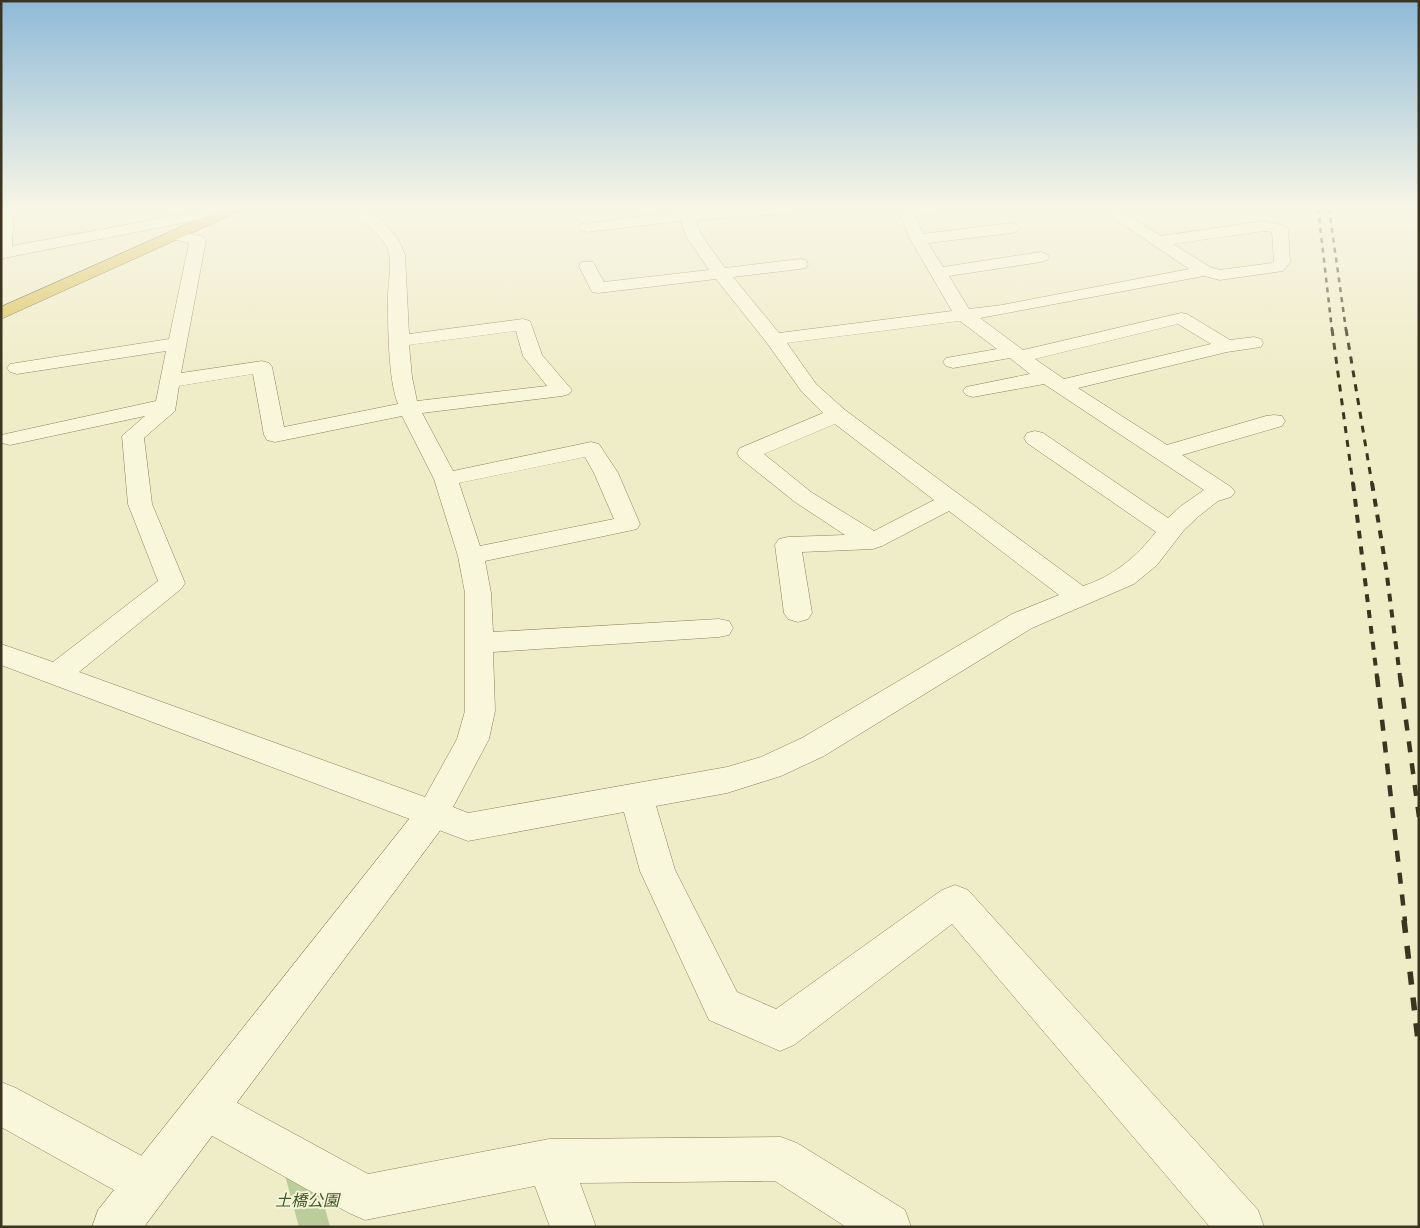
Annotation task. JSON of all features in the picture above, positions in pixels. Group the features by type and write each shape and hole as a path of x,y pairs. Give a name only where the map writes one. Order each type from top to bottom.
{"highway":[{"path":"1,314 108,265"}],"street":[{"path":"57,674 172,583 140,504 134,436 164,411 193,265"},
{"path":"115,1227 433,814 473,739 480,711 478,593 471,556 446,479 405,396 402,377 397,265"},
{"path":"715,265 774,339 809,388 837,416 1079,597"},
{"path":"587,266 598,288 789,265"},
{"path":"1,654 468,826 727,780 770,767 813,746 1022,621 1125,578 1148,559 1190,511 1210,496 1223,492 1055,381 964,315 935,265"},
{"path":"939,272 985,265"},
{"path":"1195,265 1204,271 1220,275 1279,265"},
{"path":"774,339 1002,310 1204,271"},
{"path":"953,362 1016,354 1181,318 1227,346"},
{"path":"10,438 262,367 275,435 410,408 562,390 533,356 523,325 400,341"},
{"path":"17,368 44,369 178,343"},
{"path":"973,390 1055,381 1227,346 1254,343"},
{"path":"837,416 748,453 803,497 873,541"},
{"path":"1164,453 1274,421"},
{"path":"1035,438 1064,468 1171,531"},
{"path":"446,479 591,449 606,473 628,524 471,556"},
{"path":"798,613 788,545 873,541 950,501"},
{"path":"479,643 719,628"},
{"path":"637,797 658,871 723,1006 780,1031 954,900 1241,1227"},
{"path":"1,1104 148,1184"},
{"path":"206,1109 365,1197 549,1161 781,1159 888,1227"},
{"path":"549,1161 573,1227"}],"green space":[{"name":"土橋公園","path":"283,1168 319,1185 330,1227 299,1227"}],"railway":[{"path":"1325,265 1332,330"},
{"path":"1337,265 1346,330"},
{"path":"1332,329 1353,484"},
{"path":"1346,329 1372,484"},
{"path":"1353,483 1377,677"},
{"path":"1372,483 1386,568 1400,677"},
{"path":"1377,676 1405,921"},
{"path":"1400,676 1419,817"},
{"path":"1404,920 1419,1049"}]}
